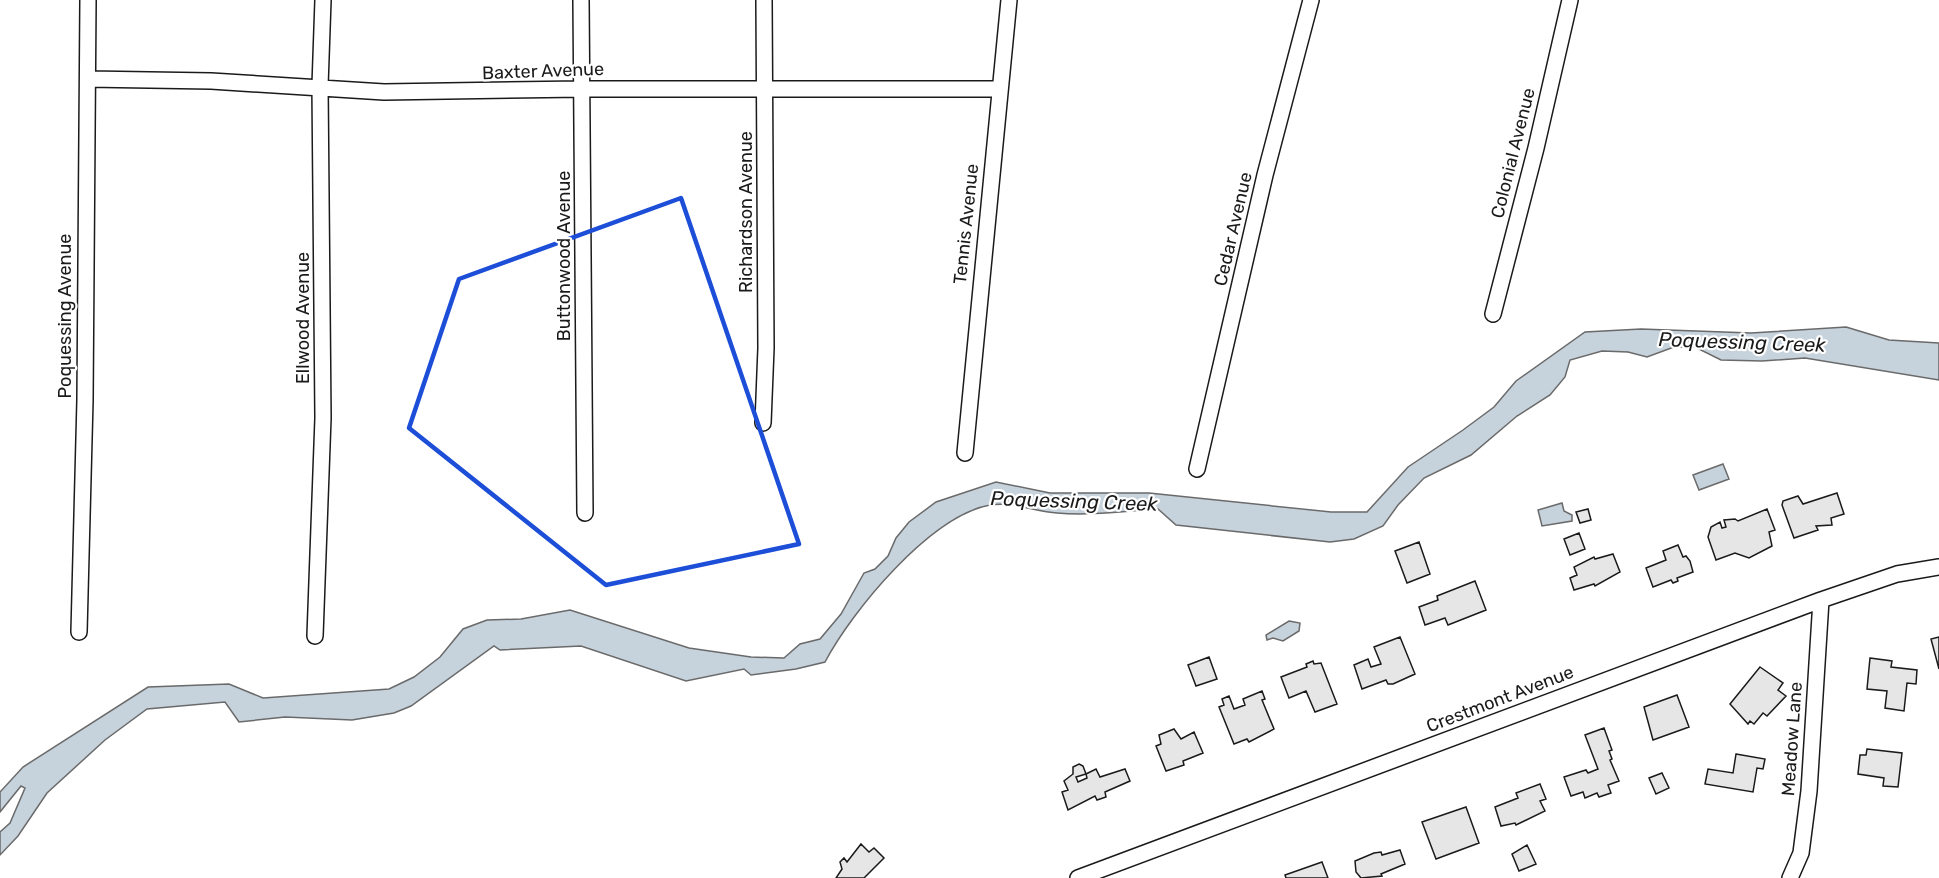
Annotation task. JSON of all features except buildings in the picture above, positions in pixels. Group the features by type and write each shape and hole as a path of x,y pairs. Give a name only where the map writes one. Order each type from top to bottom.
{"street":[{"name":"Poquessing Avenue","path":"79,632 85,400 88,0"},
{"name":"Ellwood Avenue","path":"315,636 323,418 320,86 323,0"},
{"name":"Buttonwood Avenue","path":"581,0 585,513"},
{"name":"Richardson Avenue","path":"764,0 766,348 764,423"},
{"name":"Tennis Avenue","path":"965,453 1009,0"},
{"name":"Cedar Avenue","path":"1197,469 1265,175 1311,0"},
{"name":"Colonial Avenue","path":"1493,314 1536,148 1570,0"},
{"name":"Baxter Avenue","path":"88,79 320,86 395,93 582,88 999,89"},
{"name":"Crestmont Avenue","path":"1078,878 1821,600 1896,574 1939,567"},
{"name":"Meadow Lane","path":"1790,878 1801,853 1809,791 1821,600"}],"highlighted area":[{"path":"681,198 799,544 606,585 409,428 459,279"}],"water":[{"name":"Poquessing Creek","path":"1846,327 1889,340 1939,343 1939,380 1805,358 1762,361 1721,360 1695,347 1674,347 1647,357 1628,352 1602,351 1570,360 1565,377 1550,395 1517,416 1471,455 1424,478 1398,505 1383,526 1354,539 1330,542 1176,525 1158,509 1069,514 1007,504 990,505 967,513 943,527 919,546 873,593 837,641 825,662 796,669 751,675 744,669 686,681 581,646 500,650 494,646 411,706 394,713 352,720 285,717 239,722 225,702 147,709 105,740 47,793 18,836 0,855 0,832 10,823 25,788 21,786 0,812 0,792 23,767 148,687 229,684 263,698 389,689 414,677 440,657 463,629 487,620 521,619 570,610 689,648 751,657 784,658 800,644 820,639 841,614 864,573 875,569 888,556 896,538 909,522 936,502 996,482 1050,493 1149,493 1331,512 1367,512 1408,467 1494,407 1516,381 1585,332 1641,329 1751,333"},
{"path":"1723,464 1729,479 1699,490 1693,475"},
{"path":"1562,503 1564,511 1572,515 1572,521 1542,526 1538,510"},
{"path":"1289,621 1300,623 1299,631 1283,641 1273,638 1267,640 1266,635"}]}
